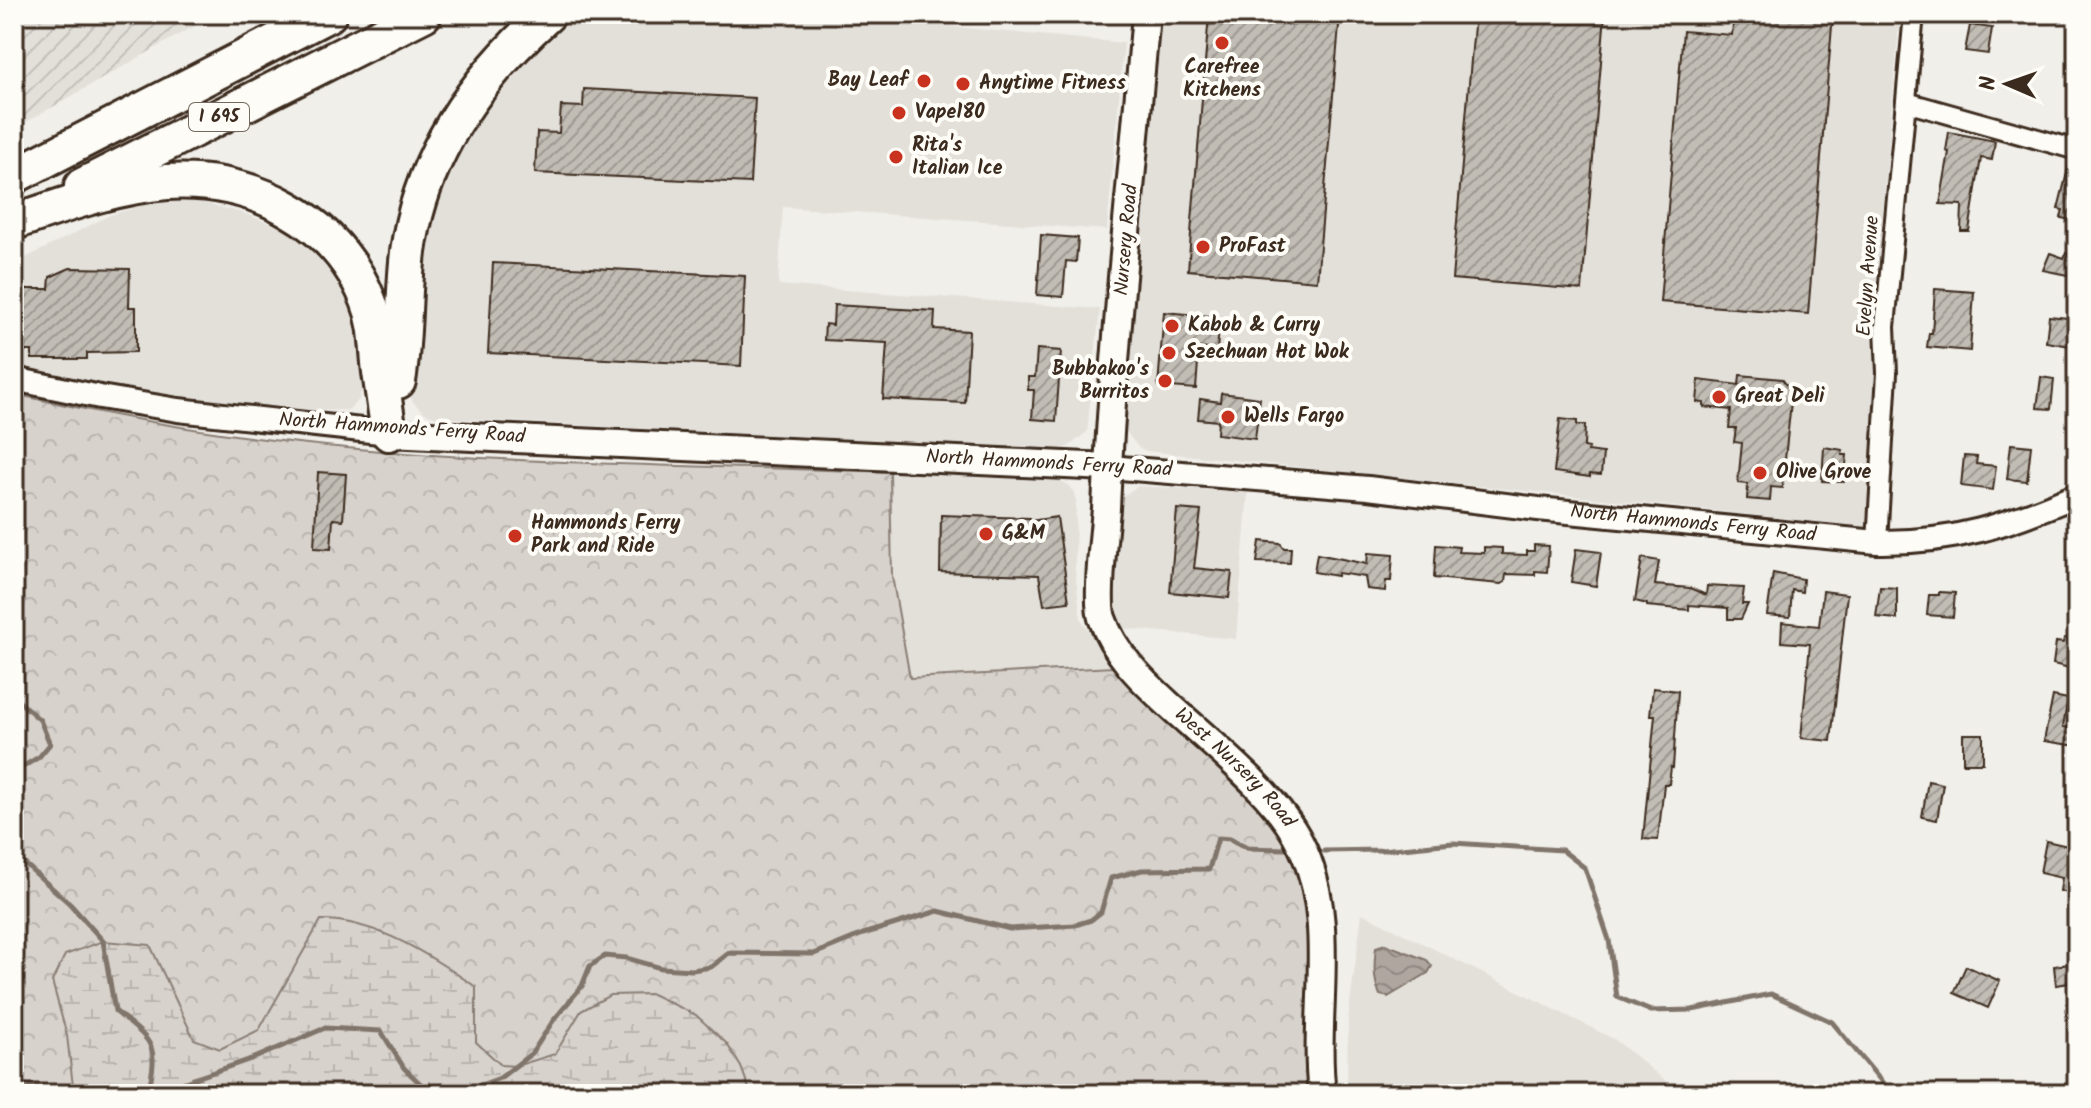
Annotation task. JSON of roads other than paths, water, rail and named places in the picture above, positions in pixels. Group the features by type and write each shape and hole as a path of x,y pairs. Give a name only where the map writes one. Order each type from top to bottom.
{"highway":[{"name":"I 695","path":"14,176 329,14"},
{"name":"I 695","path":"14,221 424,14"},
{"path":"389,433 400,370 408,254 421,188 439,147 465,106 500,62 548,14"},
{"path":"14,221 90,197 167,182 216,184 275,201 308,220 337,247 355,273 369,302 378,337 389,433"}],"main road":[{"name":"Nursery Road","path":"1108,467 1146,14"},
{"name":"North Hammonds Ferry Road","path":"389,433 1108,467"},
{"name":"West Nursery Road","path":"1108,467 1101,612 1112,642 1138,676 1283,815 1300,842 1313,874 1321,933 1319,1048 1322,1094"}],"street":[{"name":"Evelyn Avenue","path":"1877,542 1887,373 1885,327 1914,14"},
{"path":"1906,102 2077,150"},
{"name":"North Hammonds Ferry Road","path":"14,379 178,410 389,433"},
{"name":"North Hammonds Ferry Road","path":"1108,467 1368,488 1538,509 1877,542 1919,543 1967,535 2018,520 2077,495"}],"water":[{"path":"1385,944 1427,960 1432,966 1428,973 1388,997 1380,995 1375,971 1376,947"}],"waterway":[{"path":"14,697 40,720 50,744 39,757 14,772"},
{"path":"150,1094 257,1057 325,1028 381,1031 404,1068 428,1091 470,1089 500,1078 532,1053 582,986 590,966 605,956 626,958 661,968 692,970 711,967 729,953 814,954 863,934 938,911 1010,929 1075,925 1091,920 1101,912 1111,878 1142,870 1209,869 1218,838 1230,839 1247,848 1285,849"},
{"path":"1324,851 1382,850 1453,843 1562,850 1585,868 1609,940 1617,997 1651,1011 1692,1010 1771,994 1832,1022 1892,1094"},
{"path":"14,854 70,904 103,941 115,1011 138,1030 153,1054 148,1094"},
{"path":"14,1083 72,1094"}],"place":[{"name":"Carefree Kitchens","path":"1222,43"},
{"name":"Bay Leaf","path":"924,81"},
{"name":"Anytime Fitness","path":"963,84"},
{"name":"Vape180","path":"899,113"},
{"name":"Rita's Italian Ice","path":"896,157"},
{"name":"ProFast","path":"1203,247"},
{"name":"Kabob & Curry","path":"1172,326"},
{"name":"Szechuan Hot Wok","path":"1169,353"},
{"name":"Bubbakoo's Burritos","path":"1165,381"},
{"name":"Great Deli","path":"1719,397"},
{"name":"Wells Fargo","path":"1228,417"},
{"name":"Olive Grove","path":"1760,473"},
{"name":"G&M","path":"986,534"},
{"name":"Hammonds Ferry Park and Ride","path":"515,536"}]}
